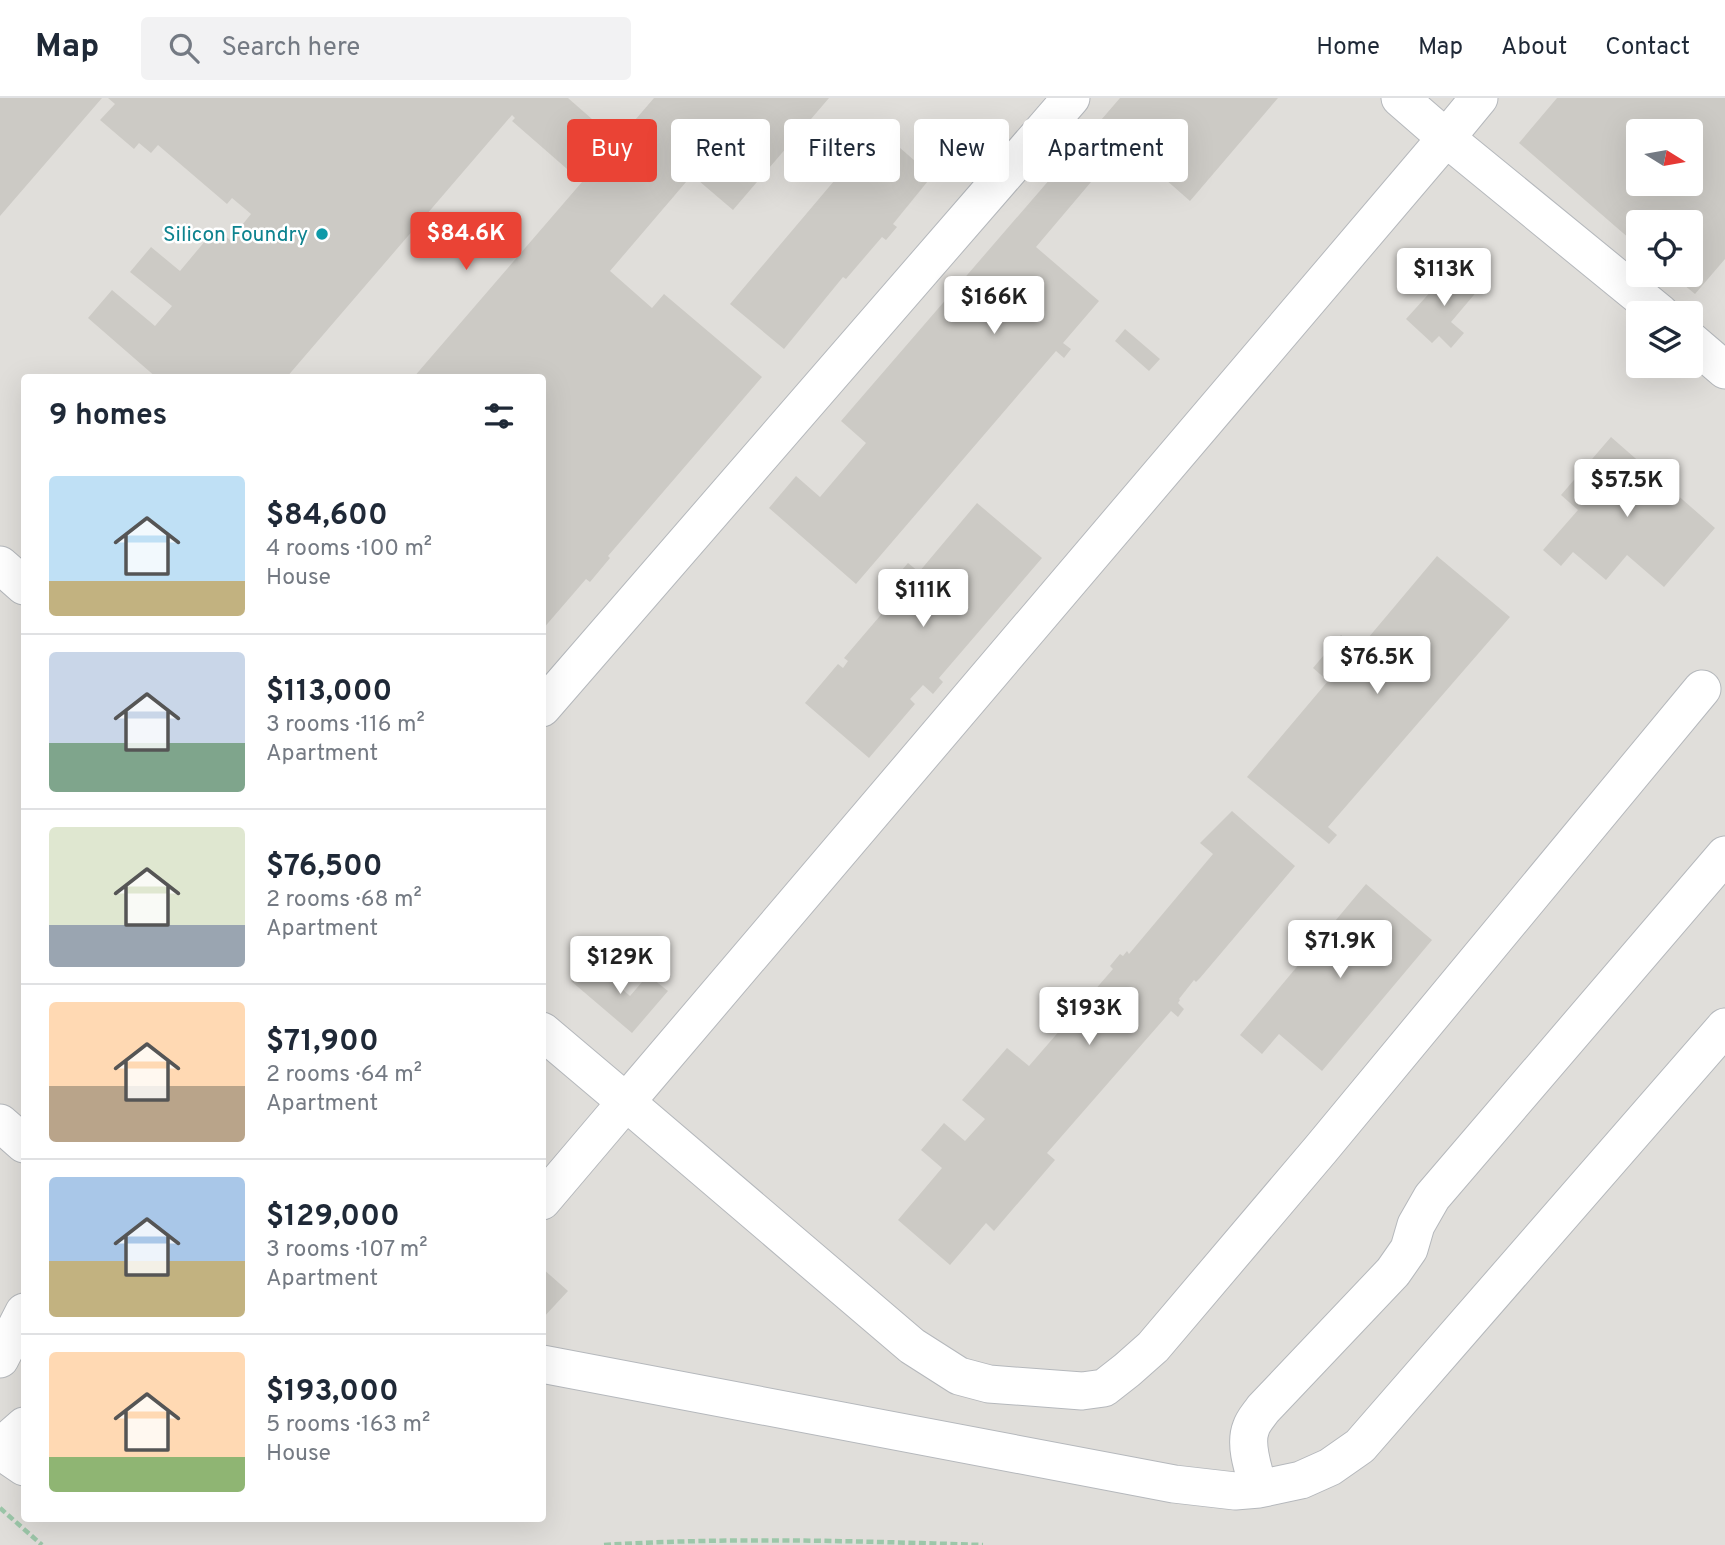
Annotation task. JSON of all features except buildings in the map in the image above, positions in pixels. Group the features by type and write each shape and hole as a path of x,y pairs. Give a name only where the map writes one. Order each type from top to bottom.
{"lane":[{"path":"546,703 1071,98"},
{"path":"1400,98 1645,301"},
{"path":"546,1196 1479,98"},
{"path":"1703,351 1725,370"},
{"path":"0,565 21,583"},
{"path":"546,1034 878,1318 912,1346 959,1376 1002,1385 1082,1391 1104,1388 1153,1346 1321,1149 1702,689"},
{"path":"1259,1489 1252,1466 1249,1436 1251,1427 1263,1409 1393,1272 1409,1249 1416,1225 1433,1197 1725,855"},
{"path":"546,1365 1174,1484 1235,1491 1301,1480 1330,1467 1360,1446 1725,1027"},
{"path":"0,1123 21,1141"},
{"path":"0,1326 21,1314"},
{"path":"0,1359 21,1318"},
{"path":"0,1445 21,1429"},
{"path":"0,1453 21,1465"}],"path":[{"path":"0,1508 42,1545"},
{"path":"604,1545 762,1540 983,1545"}],"shaded area":[{"path":"0,98 1725,98 1725,1545 0,1545"}],"place":[{"name":"Silicon Foundry","path":"322,234"}]}
